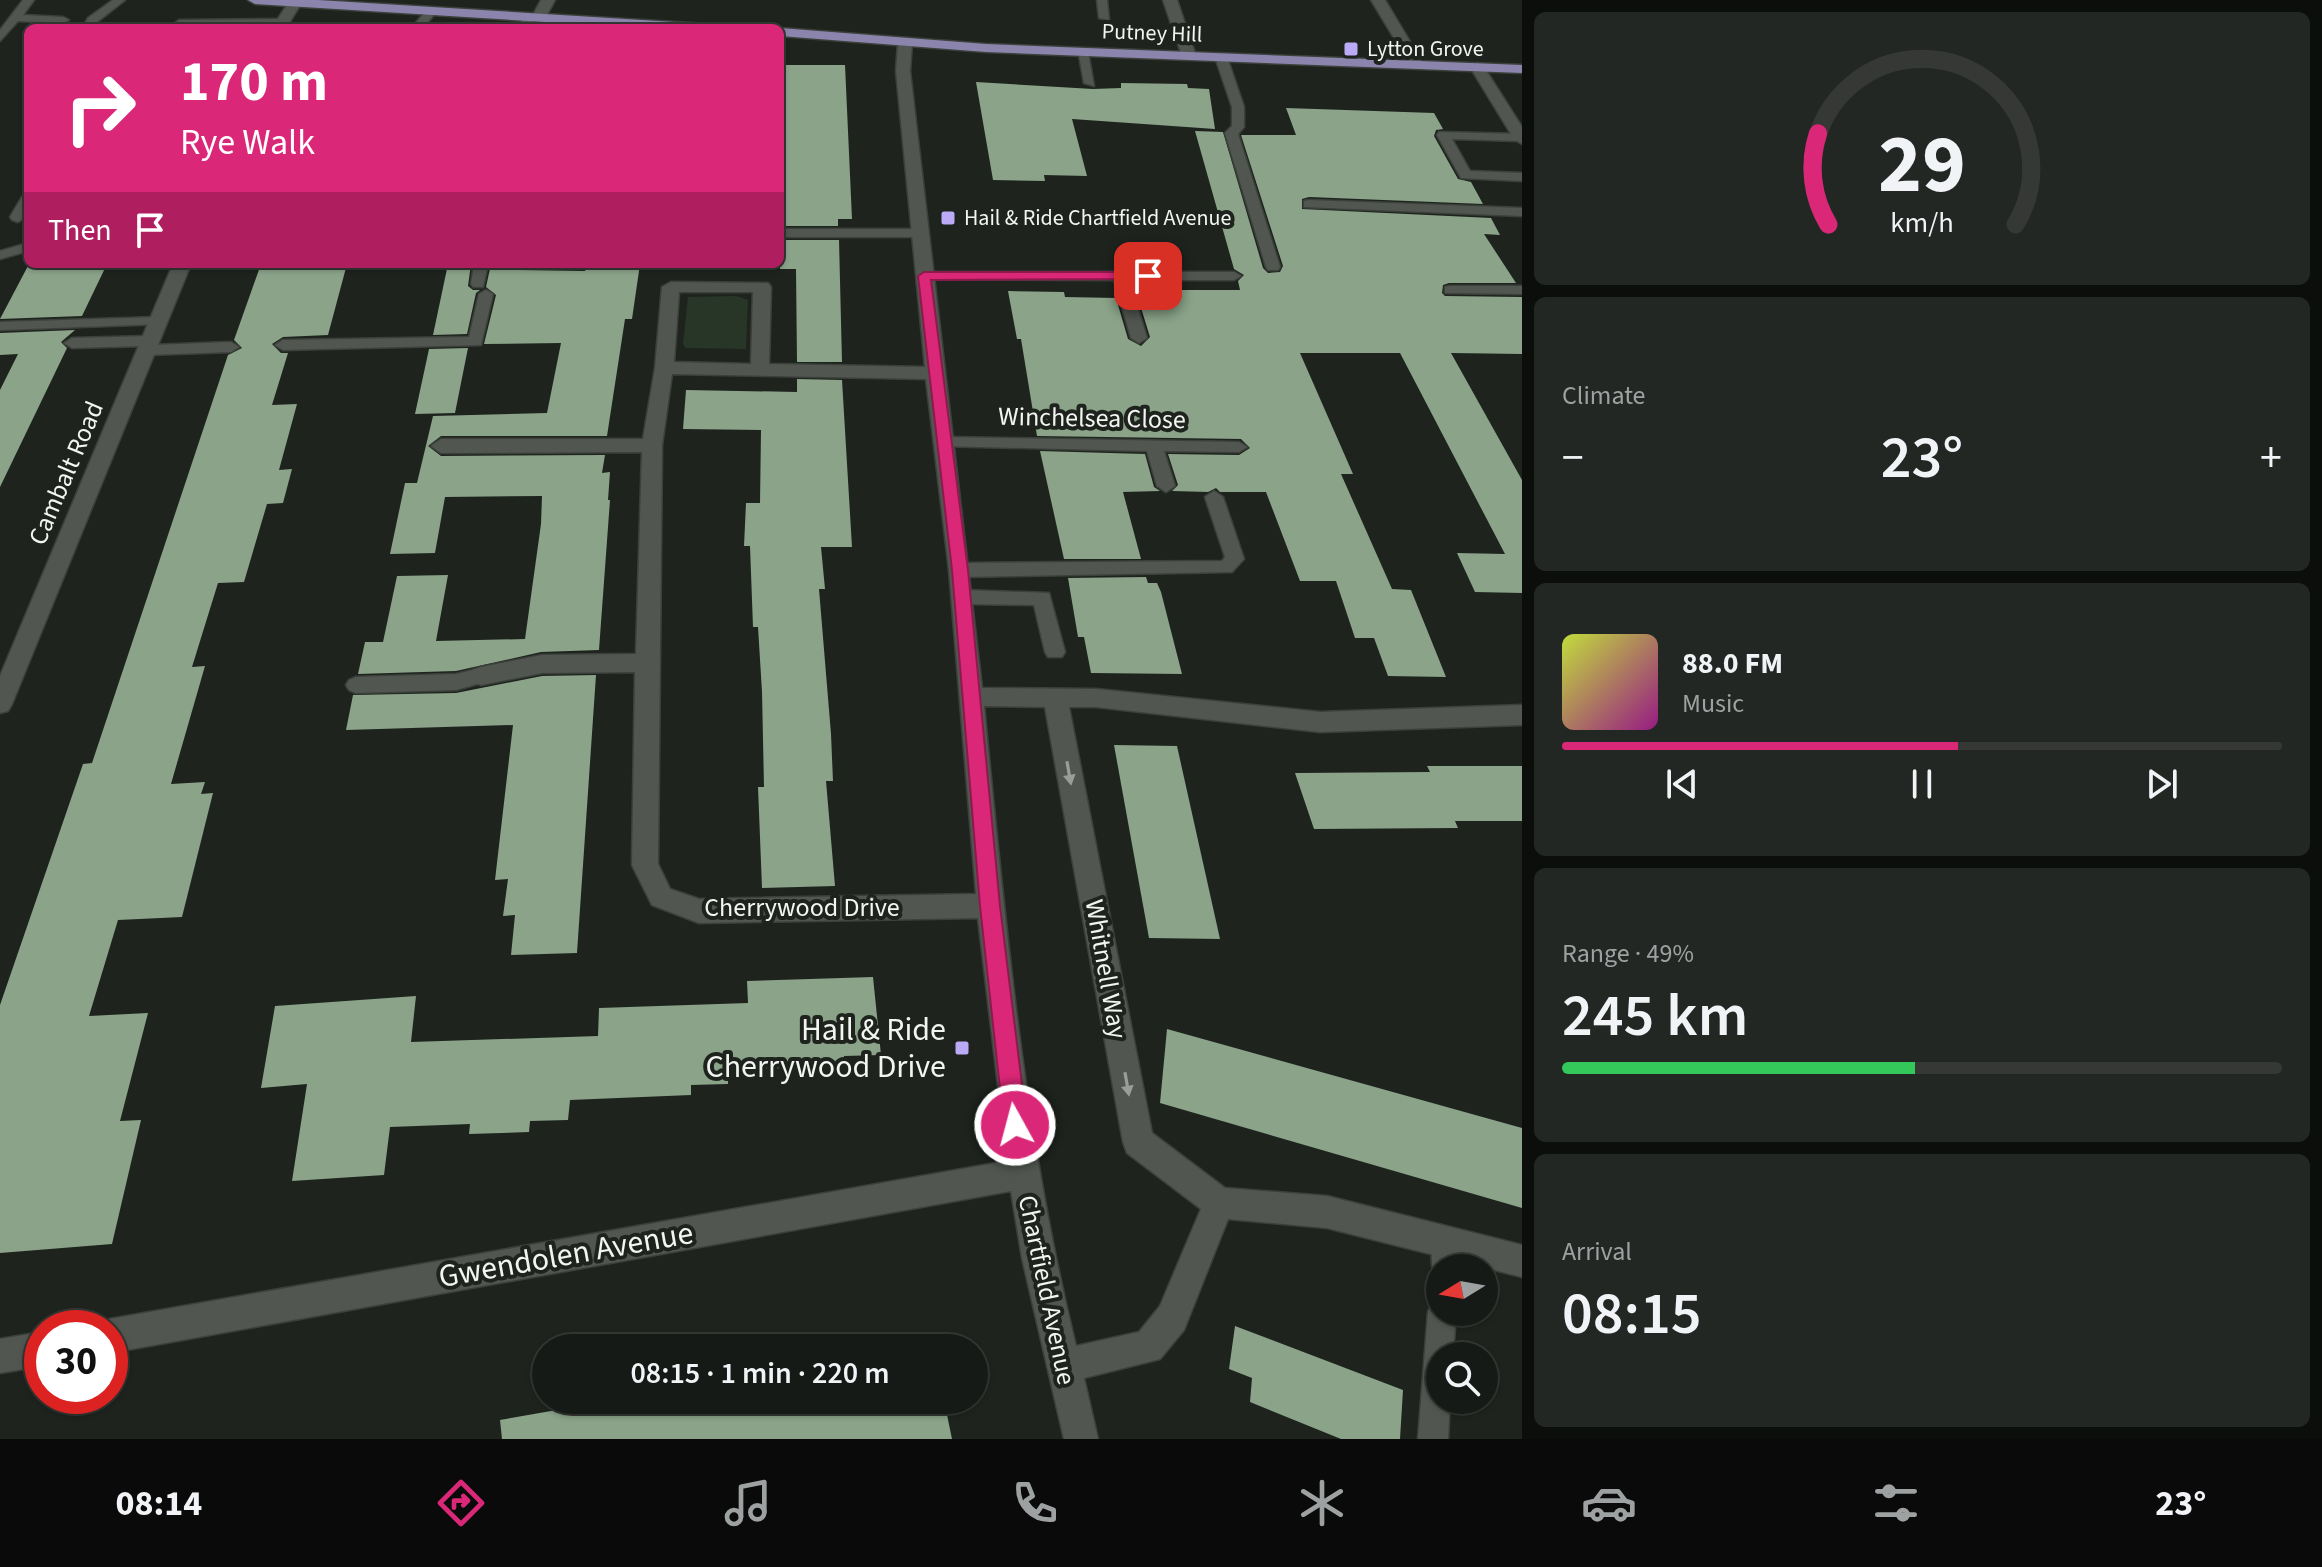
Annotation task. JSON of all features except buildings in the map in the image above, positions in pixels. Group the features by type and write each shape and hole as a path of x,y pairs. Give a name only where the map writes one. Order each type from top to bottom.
{"main road":[{"path":"255,0 606,24"},
{"name":"Putney Hill","path":"784,32 905,43 1082,52 1522,69"}],"street":[{"path":"530,21 548,0"},
{"path":"1170,0 1189,56"},
{"path":"1378,0 1417,65"},
{"path":"281,24 295,2"},
{"name":"Chartfield Avenue","path":"905,43 903,71 924,276 963,597 990,906 1022,1174 1062,1366 1081,1439"},
{"path":"1477,67 1521,138"},
{"path":"18,217 24,207"},
{"name":"Cambalt Road","path":"0,704 180,268"},
{"name":"Cherrywood Drive","path":"760,369 762,287 671,287 664,368 652,445 645,865 661,897 699,911 990,906"},
{"path":"664,368 935,373"},
{"path":"441,446 652,445"},
{"path":"481,676 542,664 647,663"},
{"path":"972,697 1055,697 1320,722 1522,715"},
{"name":"Whitnell Way","path":"1055,697 1138,1142 1219,1203"},
{"name":"Gwendolen Avenue","path":"128,1333 1022,1174"},
{"path":"1062,1366 1148,1347 1172,1318 1219,1203 1327,1212 1443,1254"},
{"path":"1498,1259 1522,1261"},
{"path":"0,1356 24,1352"}],"lane":[{"path":"0,38 29,0"},
{"path":"90,24 120,0"},
{"path":"1102,0 1105,18"},
{"path":"421,24 432,11"},
{"path":"15,18 63,20"},
{"path":"178,24 230,24"},
{"path":"1082,52 1090,83"},
{"path":"1221,57 1238,107 1238,127 1231,133 1273,267"},
{"path":"1521,138 1443,135 1466,175 1522,177"},
{"path":"1309,204 1522,212"},
{"path":"784,233 921,233"},
{"path":"0,255 24,248"},
{"path":"283,345 476,342 481,268"},
{"path":"924,276 1234,276"},
{"path":"1120,276 1139,338"},
{"path":"1450,290 1522,290"},
{"path":"0,326 158,321"},
{"path":"72,343 231,347"},
{"name":"Winchelsea Close","path":"945,442 1239,447"},
{"path":"1154,445 1166,486"},
{"path":"960,570 1226,567 1235,559 1214,497"},
{"path":"963,597 1042,598 1055,652"},
{"path":"356,685 456,682 481,676"},
{"path":"1433,1439 1441,1326"}],"green space":[{"path":"736,296 748,300 746,349 686,348 683,344 688,297"}],"place":[{"name":"Lytton Grove","path":"1351,49"},
{"name":"Hail & Ride Chartfield Avenue","path":"948,218"},
{"name":"Hail & Ride Cherrywood Drive","path":"962,1048"}],"route":[{"path":"1015,1125 990,906 960,570 924,276 1148,276"}]}
